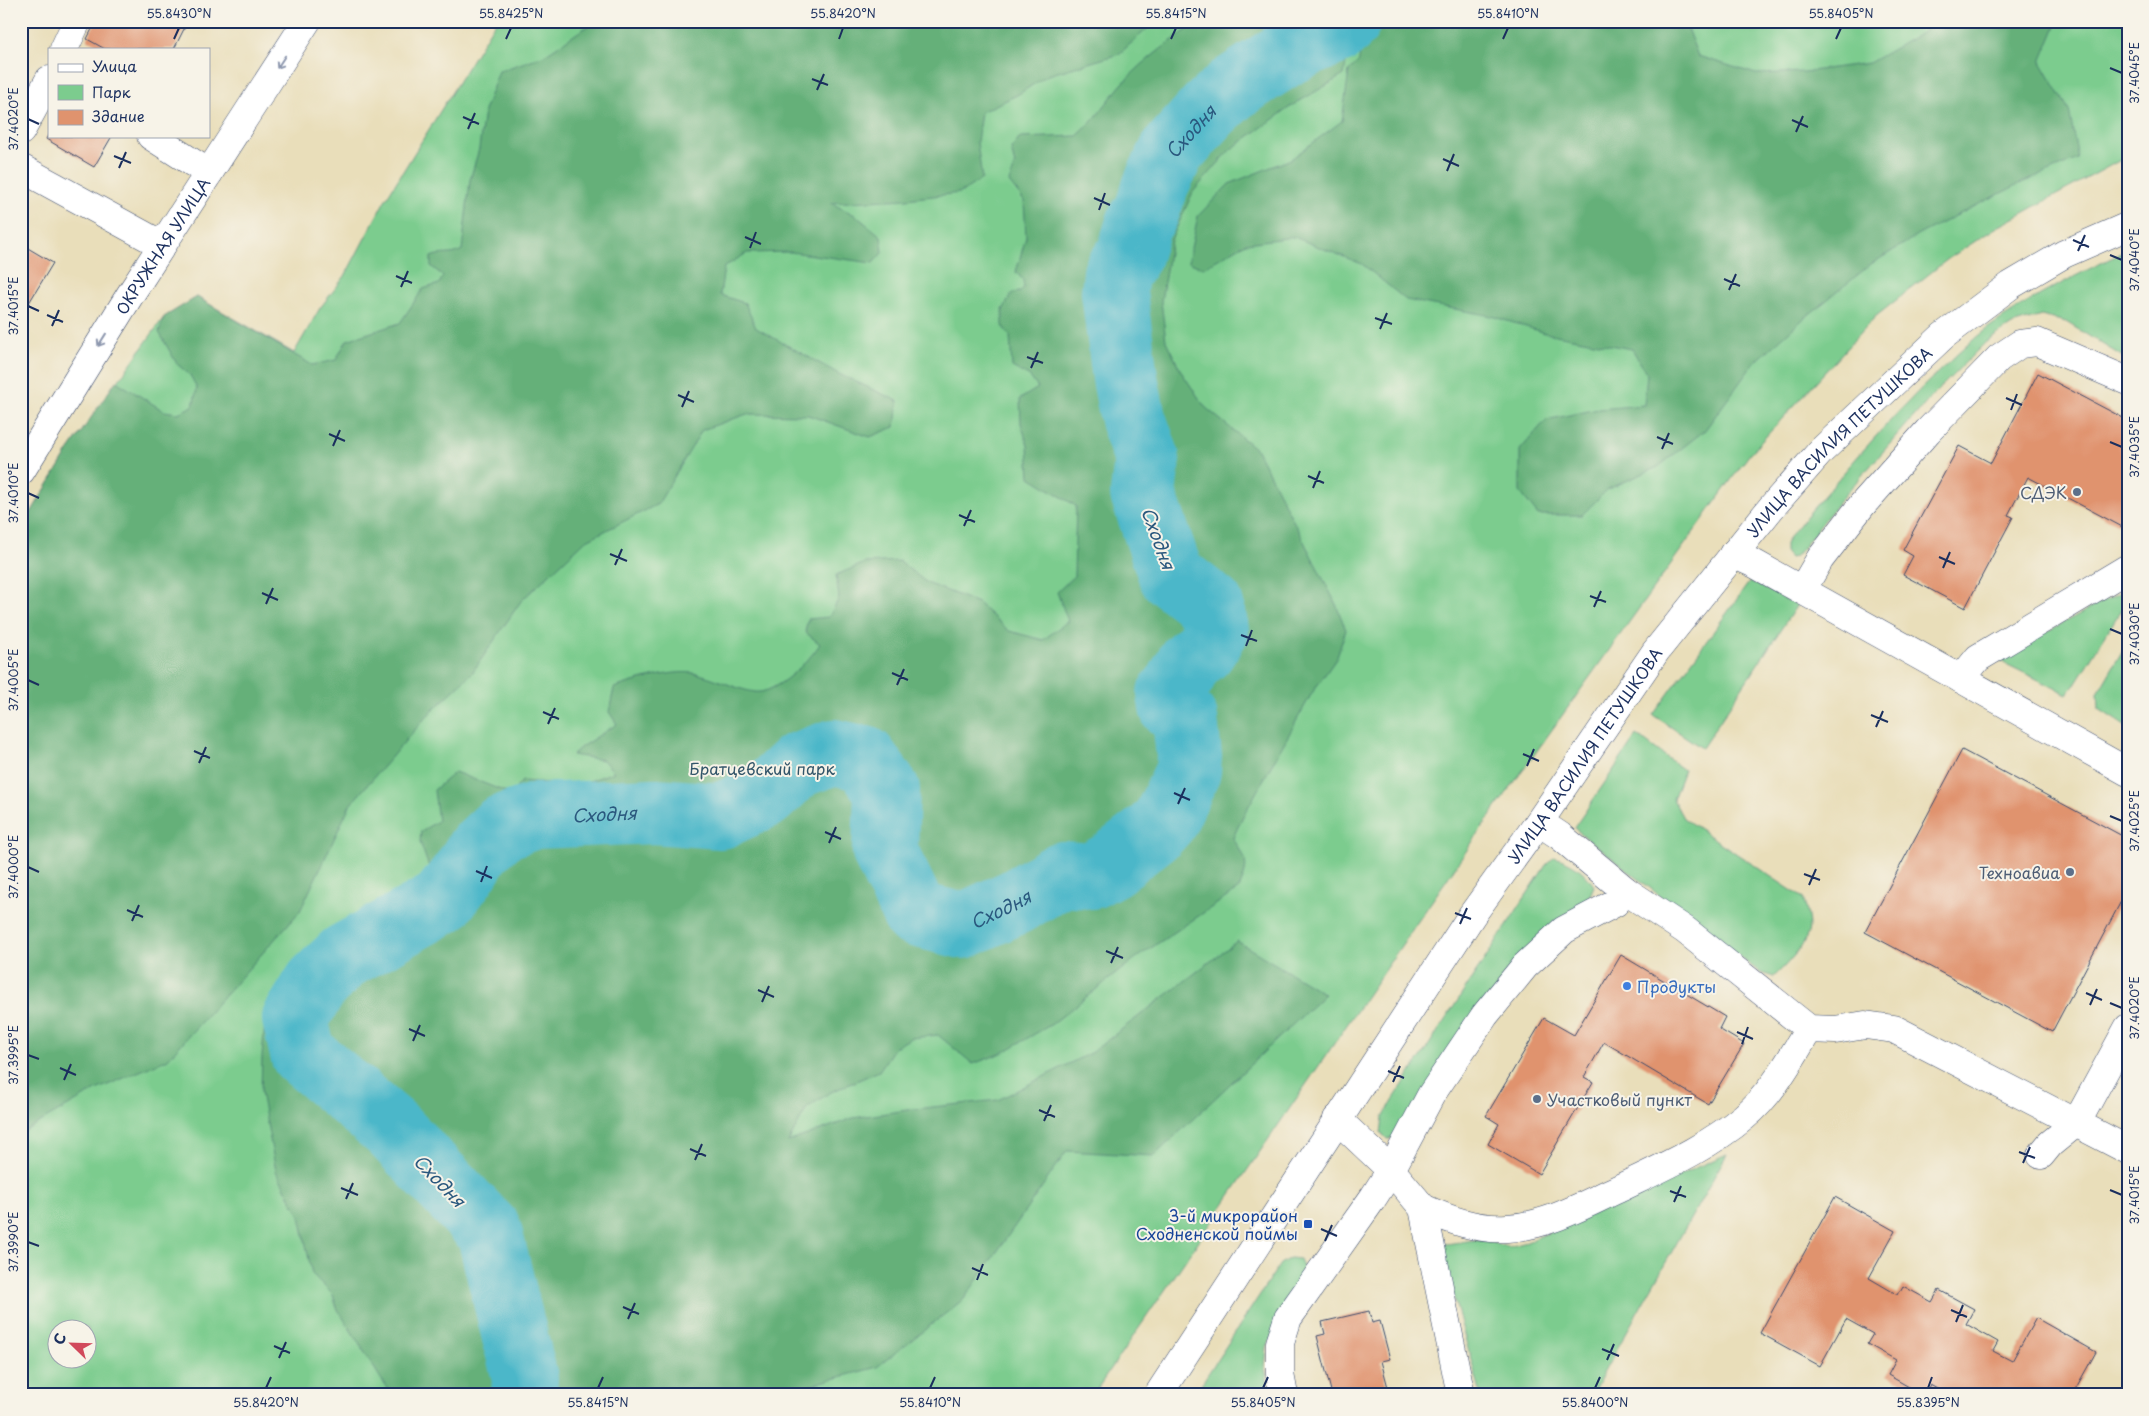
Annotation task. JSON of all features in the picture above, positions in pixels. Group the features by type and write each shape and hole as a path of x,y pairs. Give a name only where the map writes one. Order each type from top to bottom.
{"street":[{"path":"64,48 77,21"},
{"name":"ОКРУЖНАЯ УЛИЦА","path":"21,471 162,245 308,21"},
{"path":"21,131 47,86"},
{"path":"154,138 209,173"},
{"path":"21,168 162,245"},
{"name":"УЛИЦА ВАСИЛИЯ ПЕТУШКОВА","path":"1158,1395 1472,915 1539,822 1656,651 1734,554 1821,451 1943,336 2018,280 2064,254 2128,226"},
{"path":"1802,590 1820,559 1862,505 1928,430 1999,358 2020,344 2037,342 2128,381"},
{"path":"1734,554 2128,772"},
{"path":"1961,679 1978,658 2128,568"},
{"path":"1539,822 1560,836 1626,891 1685,930 1809,1029 1835,1030 1865,1025 1894,1029 2128,1150"},
{"path":"1284,1395 1280,1374 1280,1343 1288,1318 1391,1170 1431,1095 1485,1015 1525,966 1564,930 1615,903 1626,891"},
{"path":"2041,1155 2050,1144 2076,1122 2128,1028"},
{"path":"1337,1119 1391,1170 1423,1208 1456,1222 1487,1228 1508,1228 1538,1222 1579,1207 1665,1166 1710,1141 1743,1118 1764,1096 1809,1029"},
{"path":"1423,1208 1461,1395"}],"green space":[{"name":"Братцевский парк","path":"496,21 2128,21 2128,156 1994,229 1948,259 1875,317 1749,455 1493,812 1093,1395 21,1395 21,529 69,450 164,317 197,297 294,353 320,308 345,276 384,202"},
{"path":"595,21 1156,21 1119,54 1048,75 1017,95 981,112 977,142 982,179 960,193 906,199 831,203 855,215 881,236 883,252 873,263 791,252 747,253 724,267 720,295 745,303 756,328 839,374 898,401 895,427 870,437 808,415 747,414 702,430 658,504 585,541 521,601 472,673 426,717 350,805 300,911 168,1059 96,1090 21,1133 21,529 69,450 116,381 164,411 178,413 193,406 197,388 190,375 177,364 159,332 164,317 197,297 312,365 336,360 347,340 400,323 423,289 439,284 443,276 431,266 431,257 462,250 470,180 479,149 484,111 499,71 543,56"},
{"path":"1199,21 1362,21 1347,39 1348,51 1344,75 1293,105 1230,150 1193,192 1171,240 1161,301 1166,341 1182,373 1205,407 1257,450 1335,602 1346,630 1336,659 1312,693 1242,818 1233,838 1244,858 1246,868 1239,889 1136,958 1052,1024 1002,1053 973,1064 938,1035 911,1038 895,1047 879,1071 829,1093 807,1108 788,1142 853,1118 998,1100 1092,1052 1237,941 1325,994 1154,1156 1067,1151 964,1299 877,1367 773,1395 391,1395 337,1308 333,1295 312,1274 300,1216 276,1171 261,1092 265,1020 277,989 315,952 341,932 424,891 429,867 420,842 421,831 438,821 434,790 455,772 511,794 522,781 578,785 614,772 603,760 572,755 617,724 609,712 614,688 653,677 684,672 701,675 755,692 772,688 800,667 820,644 805,632 808,619 829,617 839,598 836,575 865,563 899,561 927,583 978,603 1009,631 1043,640 1068,621 1057,592 1074,576 1076,506 1030,477 1028,446 1021,423 1020,399 1038,388 1030,377 1012,367 1010,336 1003,327 1003,310 1012,293 1020,292 1024,287 1023,280 1016,272 1026,237 1024,201 1009,182 1015,165 1011,149 1020,138 1077,136 1090,124 1117,90 1140,66"},
{"path":"1363,21 1666,21 1686,26 1698,56 1756,74 1804,72 1869,63 1923,32 1931,21 2058,21 2041,62 2069,110 2078,159 2017,185 1920,234 1871,264 1801,321 1754,363 1705,430 1658,467 1608,489 1582,515 1538,515 1520,492 1520,450 1546,420 1598,409 1644,405 1647,374 1632,349 1545,333 1492,316 1406,300 1362,264 1294,237 1246,243 1203,268 1188,262 1198,216 1229,184 1291,159 1342,121 1349,71 1359,61"},
{"path":"1723,21 1857,21 1789,26 1727,26"},
{"path":"2128,250 2128,360 2066,322 2041,316 2012,325 1986,342 1934,394 1842,498 1795,557 1790,558 1785,552 1785,544 1789,537 1917,392 1968,344 1988,328 2039,296"},
{"path":"1750,581 1797,605 1702,748 1653,715"},
{"path":"2128,588 2128,599 2067,694 2000,661 2005,654"},
{"path":"2128,641 2128,728 2099,709 2098,693"},
{"path":"1637,735 1684,770 1673,799 1683,818 1803,898 1809,920 1806,939 1788,963 1774,977 1761,973 1712,937 1574,828"},
{"path":"1554,857 1577,867 1590,880 1594,886 1588,900 1572,916 1398,1138 1387,1139 1381,1133 1383,1118 1393,1100 1546,865"},
{"path":"1727,1154 1591,1395 1481,1395 1439,1245 1481,1239 1508,1247 1527,1242"},
{"path":"1290,1258 1300,1259 1303,1267 1302,1274 1267,1347 1265,1368 1270,1395 1194,1395 1280,1264"}],"building":[{"path":"96,21 188,21 174,48 103,48 87,39"},
{"path":"48,136 48,138 111,138 94,167 46,139"},
{"path":"21,244 53,263 21,316"},
{"path":"2038,373 2127,420 2125,424 2128,425 2128,530 2028,477 2008,515 2013,517 1965,608 1903,575 1913,556 1903,550 1959,446 1991,463"},
{"path":"1962,750 2128,839 2128,888 2052,1032 1865,932"},
{"path":"1621,955 1725,1017 1719,1029 1744,1044 1708,1104 1604,1042 1584,1077 1593,1082 1539,1174 1488,1144 1499,1124 1486,1116 1544,1018 1574,1035"},
{"path":"1835,1197 1895,1231 1869,1278 1898,1295 1903,1286 1932,1302 1939,1290 1974,1309 1966,1324 1998,1342 1993,1351 2012,1361 2036,1318 2096,1352 2072,1395 1948,1395 1930,1385 1925,1395 1923,1395 1888,1375 1896,1360 1867,1344 1873,1334 1846,1319 1820,1366 1760,1333"},
{"path":"1369,1311 1372,1323 1380,1321 1390,1359 1381,1361 1390,1395 1332,1395 1317,1336 1325,1334 1322,1322"}],"waterway":[{"name":"Сходня","path":"524,1395 525,1378 489,1231 392,1129 303,1054 295,1019 317,983 345,956 442,902 479,849 501,828 535,816 654,811 721,816 766,795 798,765 834,752 865,759 887,790 885,852 915,914 963,926 1015,902 1063,874 1091,876 1111,865 1155,831 1165,820 1188,771 1189,756 1185,719 1172,707 1170,694 1178,684 1190,661 1203,650 1216,630 1211,606 1171,575 1143,494 1147,459 1133,419 1125,378 1114,292 1116,273 1129,255 1139,223 1146,213 1157,182 1173,150 1209,110 1232,89 1289,52 1338,31 1348,21"}],"place":[{"name":"СДЭК","path":"2077,492"},
{"name":"Техноавиа","path":"2070,872"},
{"name":"Продукты","path":"1627,986"},
{"name":"Участковый пункт","path":"1537,1099"},
{"name":"3-й микрорайон Сходненской поймы","path":"1308,1224"}]}
